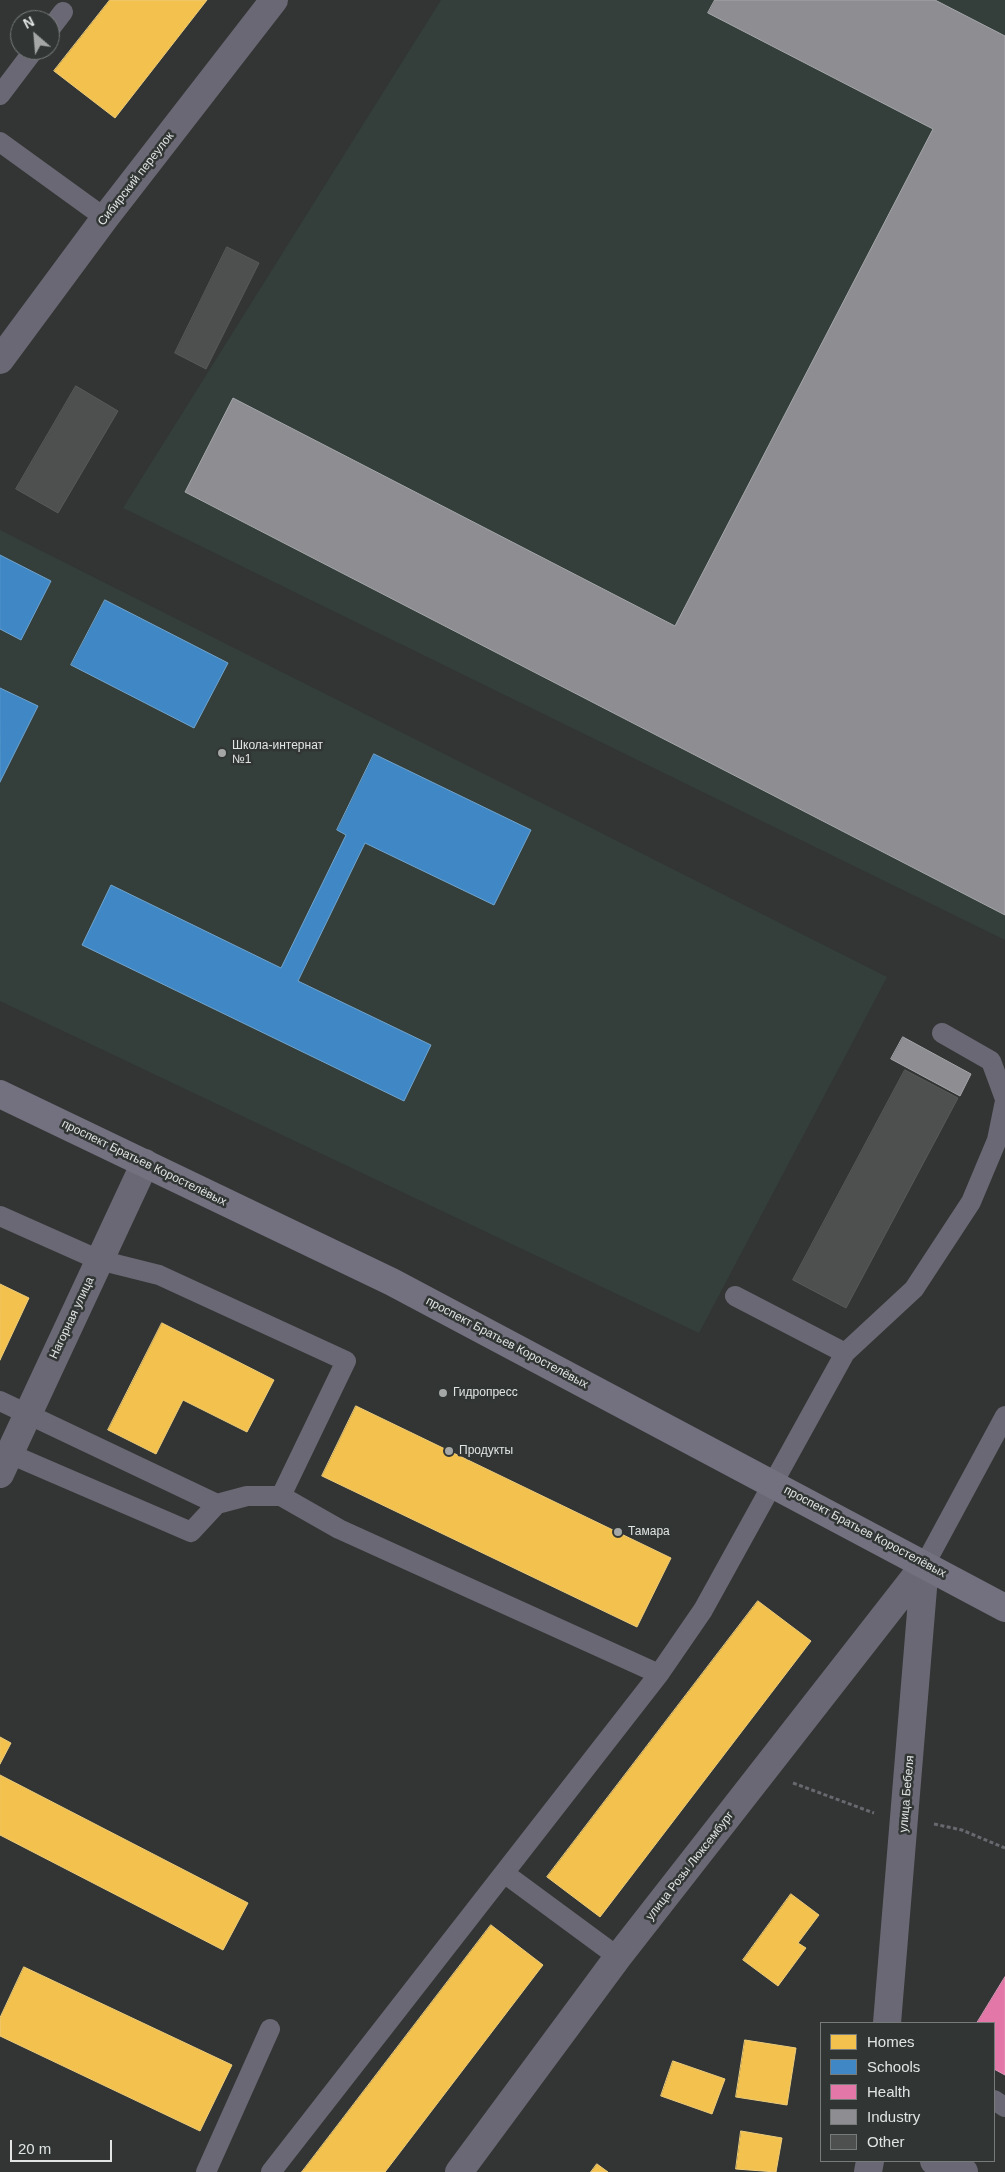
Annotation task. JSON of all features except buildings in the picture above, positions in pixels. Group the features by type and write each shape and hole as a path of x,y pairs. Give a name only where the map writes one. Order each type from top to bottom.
{"main road":[{"name":"проспект Братьев Коростелёвых","path":"0,1094 392,1282 1005,1608"}],"street":[{"name":"Сибирский переулок","path":"0,360 105,218 274,0"},
{"name":"Нагорная улица","path":"5,1464 145,1163"},
{"name":"улица Розы Люксембург","path":"460,2172 618,1957 925,1564"},
{"name":"улица Бебеля","path":"887,2022 925,1564"},
{"path":"937,2162 964,2172"}],"lane":[{"path":"60,16 63,12"},
{"path":"0,95 26,60"},
{"path":"0,142 105,218"},
{"path":"271,2172 659,1674 703,1610 845,1353 914,1289 971,1202 998,1140 1005,1100 991,1061 942,1033"},
{"path":"0,1216 99,1260 159,1275 346,1361 281,1496"},
{"path":"735,1296 845,1353"},
{"path":"0,1401 217,1504"},
{"path":"925,1564 1005,1416"},
{"path":"5,1464 191,1532 217,1504 247,1496 281,1496 339,1529 659,1674"},
{"path":"504,1873 618,1957"},
{"path":"206,2172 270,2029"}],"shaded area":[{"path":"441,0 1005,0 1005,940 123,508"},
{"name":"Школа-интернат №1","path":"0,530 887,977 699,1333 0,1001"}],"place":[{"name":"Школа-интернат №1","path":"222,753"},
{"name":"Гидропресс","path":"443,1393"},
{"name":"Продукты","path":"449,1451"},
{"name":"Тамара","path":"618,1532"}]}
